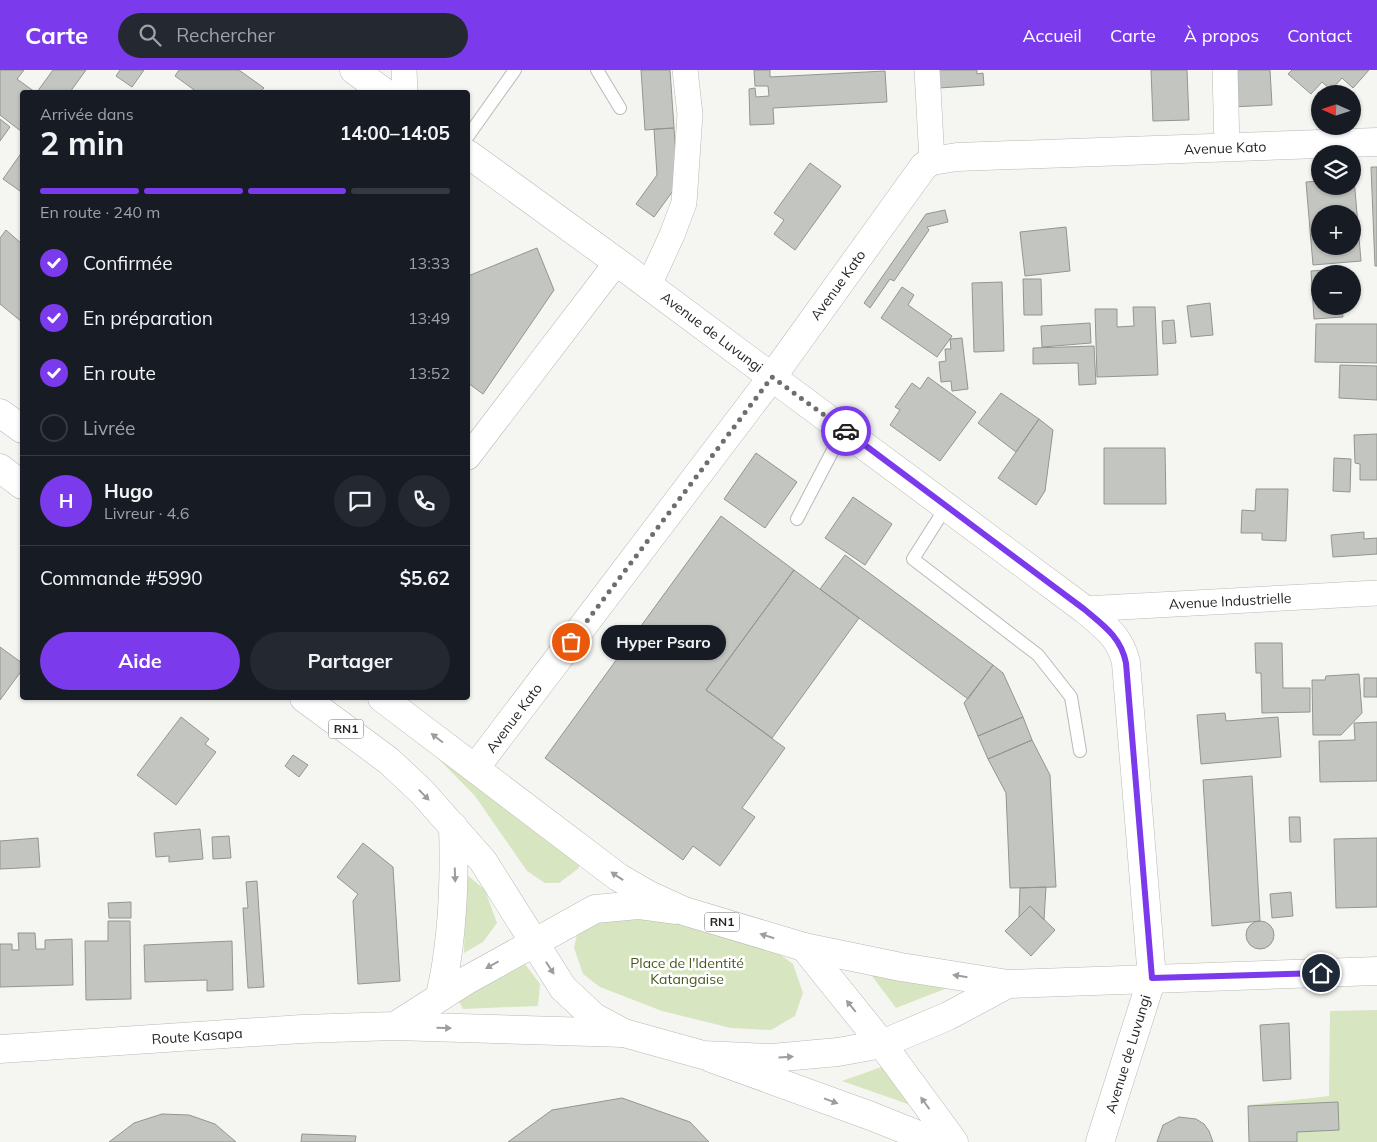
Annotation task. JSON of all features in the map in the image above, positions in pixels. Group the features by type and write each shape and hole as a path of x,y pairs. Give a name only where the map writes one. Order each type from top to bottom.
{"main road":[{"path":"354,70 381,90"},
{"name":"Avenue Kato","path":"476,767 772,377 914,178 932,161 957,157 1377,142"},
{"name":"Avenue de Luvungi","path":"470,155 844,429 1084,609 1118,639 1124,650 1126,663 1152,978 1100,1142"},
{"path":"0,412 20,427"},
{"path":"0,468 20,483"},
{"name":"RN1","path":"307,700 389,761 422,792 483,861 548,967 577,1003 594,1017 624,1032 702,1055 772,1058 801,1056 882,1044 948,1016 1008,984"},
{"name":"RN1","path":"385,700 476,767 618,877 649,895 684,911 804,947 901,967 1008,984 1377,971"},
{"path":"440,996 447,966 454,894 453,826"},
{"path":"395,1026 440,996 595,909 638,905 684,911"},
{"path":"804,947 882,1044 954,1142"},
{"path":"395,1026 624,1032"},
{"name":"Route Kasapa","path":"0,1049 302,1029 395,1026"},
{"path":"702,1055 871,1116 936,1142"}],"street":[{"path":"404,70 405,90"},
{"path":"648,285 672,235 684,203 690,114 685,70"},
{"path":"927,70 932,161"},
{"path":"1225,70 1226,148"},
{"path":"470,454 617,262"},
{"name":"Avenue Industrielle","path":"1084,609 1377,594"}],"lane":[{"path":"470,133 515,70"},
{"path":"597,70 620,108"},
{"path":"797,519 844,429"},
{"path":"946,507 913,559 1038,655 1071,697 1080,751"}],"green space":[{"path":"423,743 578,858 579,868 559,883 545,883 527,871 475,796"},
{"path":"466,874 485,890 497,923 483,942 464,953"},
{"name":"Place de l'Identité Katangaise","path":"625,909 770,947 793,964 803,993 795,1016 771,1030 731,1028 662,1011 600,987 583,974 574,948 577,934 587,921"},
{"path":"510,963 525,964 540,984 538,1006 463,1009 458,1000"},
{"path":"869,972 955,985 896,1008"},
{"path":"1377,1010 1377,1142 1250,1142 1249,1105 1329,1096 1330,1011"},
{"path":"887,1065 922,1109 842,1081"}],"building":[{"path":"0,70 24,70 17,79 32,90 20,90 20,130 0,115"},
{"path":"53,70 86,70 71,90 38,90"},
{"path":"120,70 144,70 132,87 116,76"},
{"path":"179,70 239,70 264,88 262,90 194,90 175,76"},
{"path":"641,70 670,70 674,128 645,130"},
{"path":"754,70 770,70 770,77 885,71 887,102 773,108 774,124 750,125 749,89 755,88 756,97 769,96 768,86 755,86"},
{"path":"938,70 977,70 977,74 983,73 984,85 939,88"},
{"path":"1151,70 1187,70 1189,120 1153,121"},
{"path":"1228,70 1270,70 1272,105 1231,107"},
{"path":"1292,70 1369,70 1356,85 1350,85 1342,78 1336,85 1325,85 1322,82 1319,85 1311,85 1311,94 1288,74"},
{"path":"0,119 10,127 0,141"},
{"path":"674,128 678,184 654,217 636,204 657,175 654,129"},
{"path":"20,155 20,191 3,179"},
{"path":"810,163 841,186 795,250 774,234 784,220 774,213"},
{"path":"1371,167 1377,167 1377,266 1375,266"},
{"path":"1306,182 1311,182 1311,195 1355,195 1356,205 1311,205 1311,241"},
{"path":"945,210 948,222 927,227 929,230 894,281 890,279 870,308 864,303 926,214"},
{"path":"1066,227 1070,271 1025,276 1020,232"},
{"path":"6,230 20,242 20,320 0,304 0,238"},
{"path":"537,248 554,290 483,394 470,384 470,275"},
{"path":"1312,255 1360,255 1361,261 1313,265"},
{"path":"1023,279 1041,279 1042,315 1024,315"},
{"path":"1002,282 1004,351 974,352 972,283"},
{"path":"902,287 914,295 908,305 952,336 937,357 881,318"},
{"path":"1210,303 1213,335 1191,337 1187,306"},
{"path":"1133,307 1155,307 1158,375 1097,377 1095,309 1117,309 1117,327 1134,326"},
{"path":"1314,315 1343,315 1343,317 1314,319"},
{"path":"1174,320 1176,343 1163,344 1162,321"},
{"path":"1090,323 1091,343 1042,347 1041,326"},
{"path":"1316,324 1377,324 1377,363 1315,362"},
{"path":"962,338 968,389 952,391 951,381 941,382 939,362 946,361 945,349 951,349 950,339"},
{"path":"1094,346 1096,384 1079,385 1078,363 1033,364 1033,348"},
{"path":"1340,365 1377,366 1377,400 1339,398"},
{"path":"928,377 976,412 940,461 890,425 900,410 895,407 912,383 920,389"},
{"path":"1001,393 1039,419 1016,452 978,423"},
{"path":"1039,419 1053,430 1045,491 1036,505 998,478"},
{"path":"1377,434 1377,480 1360,480 1360,464 1355,463 1354,435"},
{"path":"1104,448 1165,448 1166,504 1104,504"},
{"path":"756,453 797,482 765,528 724,499"},
{"path":"1334,458 1351,459 1350,492 1333,491"},
{"path":"1256,489 1288,489 1286,541 1262,540 1262,533 1241,533 1242,510 1255,511"},
{"path":"853,497 892,524 865,565 825,538"},
{"path":"721,516 794,570 706,690 785,748 742,808 755,817 720,866 693,846 683,860 545,758"},
{"path":"1364,532 1364,539 1377,538 1377,554 1333,557 1331,535"},
{"path":"845,555 993,665 968,699 820,589"},
{"path":"794,570 859,618 772,738 706,690"},
{"path":"1255,643 1282,643 1283,688 1310,688 1310,712 1262,713 1261,673 1256,673"},
{"path":"0,647 20,662 20,673 0,700"},
{"path":"993,665 1003,673 1023,717 978,736 964,703"},
{"path":"1359,674 1362,713 1341,735 1313,735 1312,680 1325,680 1326,676"},
{"path":"1364,678 1377,678 1377,697 1364,697"},
{"path":"1225,713 1226,721 1278,717 1281,757 1201,764 1197,715"},
{"path":"181,717 209,739 205,744 216,752 176,805 137,775"},
{"path":"1023,717 1032,740 988,759 978,736"},
{"path":"1377,722 1377,781 1320,782 1319,741 1355,740 1354,723"},
{"path":"1032,740 1050,775 1056,887 1010,888 1006,793 988,759"},
{"path":"293,755 308,765 299,777 285,766"},
{"path":"1252,776 1260,921 1212,926 1203,780"},
{"path":"1289,817 1300,817 1301,842 1290,842"},
{"path":"200,829 203,859 169,862 169,856 156,857 154,833"},
{"path":"229,836 231,858 213,859 212,837"},
{"path":"38,838 40,867 0,869 0,841"},
{"path":"1377,838 1377,907 1336,908 1334,839"},
{"path":"363,843 393,867 400,981 358,984 353,901 358,894 337,877"},
{"path":"257,881 264,987 248,988 243,908 248,908 246,882"},
{"path":"1046,887 1044,920 1030,906 1019,917 1020,888"},
{"path":"1291,892 1293,916 1272,918 1270,894"},
{"path":"131,902 131,918 109,918 108,903"},
{"path":"1030,906 1055,930 1031,956 1005,931"},
{"path":"108,921 130,921 131,999 86,1000 85,941 108,941"},
{"path":"1260,921 1270,925 1274,935 1270,945 1260,949 1250,945 1246,935 1250,925"},
{"path":"18,933 35,933 36,949 45,949 45,940 72,939 73,985 0,987 0,944 12,944 12,950 19,950"},
{"path":"232,941 233,990 207,991 207,980 145,982 144,945"},
{"path":"1289,1023 1291,1079 1263,1081 1260,1025"},
{"path":"622,1098 690,1122 709,1142 508,1142 552,1110"},
{"path":"1338,1102 1339,1130 1297,1132 1297,1142 1249,1142 1248,1106"},
{"path":"162,1114 189,1115 215,1124 236,1142 109,1142 134,1123"},
{"path":"1179,1117 1196,1119 1204,1124 1213,1142 1157,1142 1163,1125"},
{"path":"302,1134 356,1136 355,1142 301,1142"}],"way so far":[{"path":"571,642 772,377 846,431"}],"place":[{"name":"Hyper Psaro","path":"571,642"}],"route":[{"path":"846,431 1084,609 1118,639 1124,650 1126,663 1152,978 1321,973"}]}
